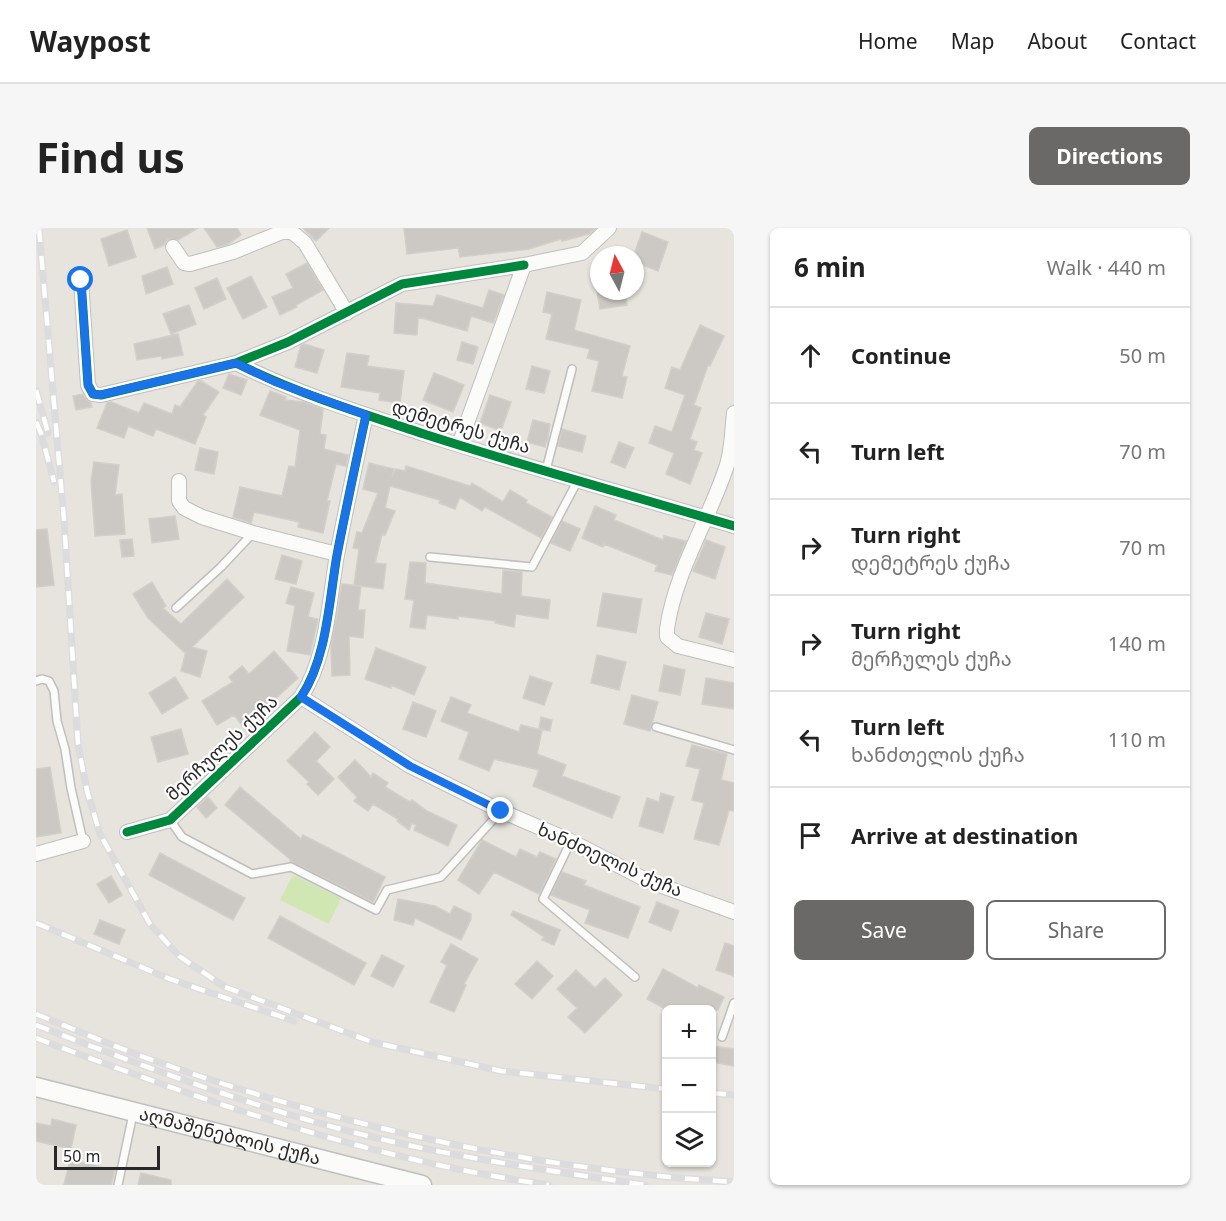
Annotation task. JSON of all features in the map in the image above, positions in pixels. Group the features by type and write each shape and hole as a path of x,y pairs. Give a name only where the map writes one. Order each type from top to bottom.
{"main road":[{"name":"აღმაშენებლის ქუჩა","path":"36,1087 422,1185"}],"street":[{"path":"81,280 88,385 93,394 100,395 236,363 288,342 402,284 524,265 582,253 609,228"},
{"path":"173,247 184,263 190,264 233,252 282,232 292,232 305,243 347,313"},
{"path":"459,445 524,265"},
{"name":"დემეტრეს ქუჩა","path":"236,363 275,382 366,415 459,445 734,526"},
{"path":"734,412 727,465 707,518 683,569 668,620 667,637 678,646 734,660"},
{"name":"მერჩულეს ქუჩა","path":"127,832 170,819 301,697 310,683 318,662 337,554 366,415"},
{"path":"179,481 179,501 184,508 202,517 337,554"},
{"name":"ხანძთელის ქუჩა","path":"301,697 410,766 501,811 571,841 648,880 732,907"},
{"path":"36,854 83,841"}],"lane":[{"path":"546,470 572,369"},
{"path":"430,557 532,567 578,480"},
{"path":"176,608 221,567 253,532"},
{"path":"36,681 49,681 54,691 57,721 65,749 75,810 83,841"},
{"path":"656,727 734,750"},
{"path":"170,819 182,837 252,874 291,867 376,910 387,890 441,877 501,811"},
{"path":"571,841 543,899 635,977"},
{"path":"722,1036 734,1003"},
{"path":"118,1185 134,1112"}],"green space":[{"path":"293,875 341,898 329,924 280,900"}],"building":[{"path":"147,228 198,228 178,240 168,239 164,245 155,249"},
{"path":"204,228 237,228 241,235 228,244 217,247"},
{"path":"303,228 329,228 316,241"},
{"path":"404,228 596,228 589,234 562,241 561,239 529,249 460,257 458,248 407,254"},
{"path":"127,230 136,257 109,266 101,239"},
{"path":"642,232 668,242 658,271 644,266 644,246 637,246"},
{"path":"307,263 323,290 280,315 272,297 293,288 286,274"},
{"path":"167,267 173,284 146,294 142,276"},
{"path":"251,276 267,307 243,319 227,288"},
{"path":"217,278 226,299 204,309 195,288"},
{"path":"489,290 504,295 493,323 471,316 467,331 418,317 417,335 394,333 396,303 433,306 437,295 483,308"},
{"path":"547,292 581,300 574,330 630,346 622,376 627,377 622,398 592,391 599,361 587,358 590,349 546,339 552,314 543,312"},
{"path":"598,300 626,300 627,305 600,309"},
{"path":"189,305 196,324 171,334 163,314"},
{"path":"700,325 724,336 710,366 708,365 694,405 701,408 690,439 697,442 694,450 702,453 690,484 666,474 674,453 649,443 655,426 672,432 685,395 665,388 672,367 680,370"},
{"path":"178,334 183,355 137,360 134,344"},
{"path":"462,342 478,347 473,364 457,360"},
{"path":"301,345 324,350 317,373 295,367"},
{"path":"347,353 369,356 367,366 404,371 400,403 379,400 380,393 341,387"},
{"path":"532,366 550,371 544,393 526,389"},
{"path":"434,373 464,385 453,412 423,400"},
{"path":"229,374 247,380 241,395 223,388"},
{"path":"198,381 219,392 203,415 206,417 195,444 156,429 153,436 128,426 124,438 97,428 107,403 111,402 139,413 144,403 172,414 175,405 180,407"},
{"path":"270,391 286,397 285,400 304,402 323,409 320,434 326,435 324,449 348,455 346,466 336,464 327,501 330,501 323,533 298,527 299,522 254,512 251,523 233,517 240,487 282,496 289,466 295,467 300,430 260,415"},
{"path":"83,394 92,407 76,410 73,396"},
{"path":"490,395 511,402 501,431 480,423"},
{"path":"533,420 550,424 545,447 527,442"},
{"path":"562,429 586,436 582,452 558,446"},
{"path":"619,442 634,448 625,468 611,462"},
{"path":"200,448 218,452 214,474 195,470"},
{"path":"94,462 119,465 115,495 122,494 125,534 95,536 91,481"},
{"path":"369,463 394,469 392,477 396,469 405,471 406,466 470,486 472,483 503,502 510,490 527,500 526,503 552,517 541,538 485,507 482,511 460,497 455,509 439,503 440,500 390,486 385,508 395,511 385,535 382,534 375,563 386,564 383,589 354,585 359,549 353,548 357,532 362,533 378,493 363,489"},
{"path":"595,506 616,515 614,520 663,540 664,536 686,541 672,575 655,571 657,565 604,544 603,547 582,538"},
{"path":"175,516 179,539 152,543 149,519"},
{"path":"562,521 580,529 570,551 551,543"},
{"path":"47,529 54,585 36,587 36,530"},
{"path":"132,539 134,556 122,557 120,540"},
{"path":"706,540 725,547 715,579 693,571"},
{"path":"282,555 302,561 296,584 275,579"},
{"path":"410,562 426,563 425,583 502,594 503,570 522,572 521,596 550,600 548,619 516,614 514,627 495,623 496,621 427,615 425,629 410,627 414,600 405,599"},
{"path":"227,579 244,597 192,647 207,651 200,677 181,671 186,651 185,653 148,618 133,594 152,582 166,606 163,608 181,624"},
{"path":"342,584 361,586 358,610 365,610 363,638 349,636 350,675 332,676 331,646"},
{"path":"291,587 314,593 308,617 318,619 310,655 287,651 295,606 286,603"},
{"path":"603,593 642,599 636,633 597,626"},
{"path":"706,613 729,619 722,644 699,637"},
{"path":"376,648 426,667 414,695 391,685 391,688 365,679"},
{"path":"274,651 298,678 258,715 263,721 248,733 234,715 217,725 202,701 233,682 229,677 242,666 249,674"},
{"path":"597,655 626,662 619,690 591,683"},
{"path":"664,665 685,670 680,695 659,691"},
{"path":"530,676 552,683 544,705 523,698"},
{"path":"175,677 188,698 162,714 149,693"},
{"path":"706,678 734,683 734,709 702,704"},
{"path":"632,695 658,702 650,731 624,724"},
{"path":"451,697 471,705 467,713 519,732 521,725 542,730 537,754 566,765 562,776 620,797 612,818 533,786 539,770 494,759 489,771 459,759 469,732 441,721"},
{"path":"413,702 436,711 426,737 403,729"},
{"path":"541,717 552,720 550,731 539,729"},
{"path":"181,729 188,754 158,762 151,737"},
{"path":"315,732 330,747 316,761 334,779 318,795 307,784 309,782 287,761"},
{"path":"692,745 727,754 721,780 734,783 734,811 729,810 719,845 694,839 704,803 692,800 700,769 686,766"},
{"path":"355,760 371,777 373,773 388,783 385,787 457,825 448,846 414,830 416,825 412,823 409,830 397,821 398,819 373,804 368,811 354,801 357,797 338,777"},
{"path":"50,767 61,833 36,837 36,769"},
{"path":"240,787 301,839 303,835 385,877 373,902 290,861 225,805"},
{"path":"661,793 674,797 663,833 639,826 647,798 659,802"},
{"path":"208,797 217,808 206,818 197,807"},
{"path":"482,840 516,857 520,849 537,857 540,852 556,859 539,894 494,872 479,894 458,880"},
{"path":"160,853 245,898 233,920 149,875"},
{"path":"562,872 586,881 584,885 640,907 628,938 585,923 590,910 551,895"},
{"path":"111,876 122,895 109,903 97,884"},
{"path":"398,899 435,906 450,914 454,906 471,914 471,919 461,940 415,918 413,925 394,920"},
{"path":"657,902 679,911 671,931 649,922"},
{"path":"513,911 560,930 554,945 542,940 544,937 511,915"},
{"path":"280,916 366,963 354,985 268,938"},
{"path":"100,920 125,930 119,944 94,934"},
{"path":"725,943 734,946 734,976 716,970"},
{"path":"451,944 478,959 464,984 466,985 454,1012 430,1002 447,965 441,962"},
{"path":"382,955 404,966 393,987 371,976"},
{"path":"537,961 553,976 532,999 515,984"},
{"path":"663,969 698,988 699,985 724,997 718,1010 716,1010 716,1005 662,1005 662,1007 647,999"},
{"path":"576,970 595,988 605,978 622,995 585,1033 568,1017 577,1008 557,989"},
{"path":"716,1046 734,1049 734,1066 716,1063"},
{"path":"52,1119 76,1125 71,1149 36,1141 36,1123 51,1126"},
{"path":"70,1160 115,1170 111,1185 64,1185"},
{"path":"141,1173 171,1180 171,1185 138,1185"}],"railway":[{"path":"39,228 64,520 78,744 87,791 100,834 150,924 179,956 225,987 372,1042 501,1071 662,1089"},
{"path":"36,390 48,433"},
{"path":"36,422 54,482"},
{"path":"36,923 170,979 294,1021"},
{"path":"36,1014 141,1056 286,1103 359,1123 508,1155 583,1167 734,1182"},
{"path":"36,1025 200,1086 325,1125 402,1144 471,1157 645,1185"},
{"path":"36,1038 225,1106 289,1126 418,1160 549,1185"},
{"path":"716,1093 734,1095"}],"cycle path":[{"path":"81,280 88,385 93,394 101,395 236,363 288,342 402,284 524,265"},
{"path":"236,363 305,393 400,426 734,526"},
{"path":"127,832 170,820 301,697 310,682 322,647 337,555 366,415"}],"route":[{"path":"81,280 88,385 93,394 100,395 236,363 275,382 366,415 337,554 318,662 310,683 301,697 410,766 501,811"}]}
